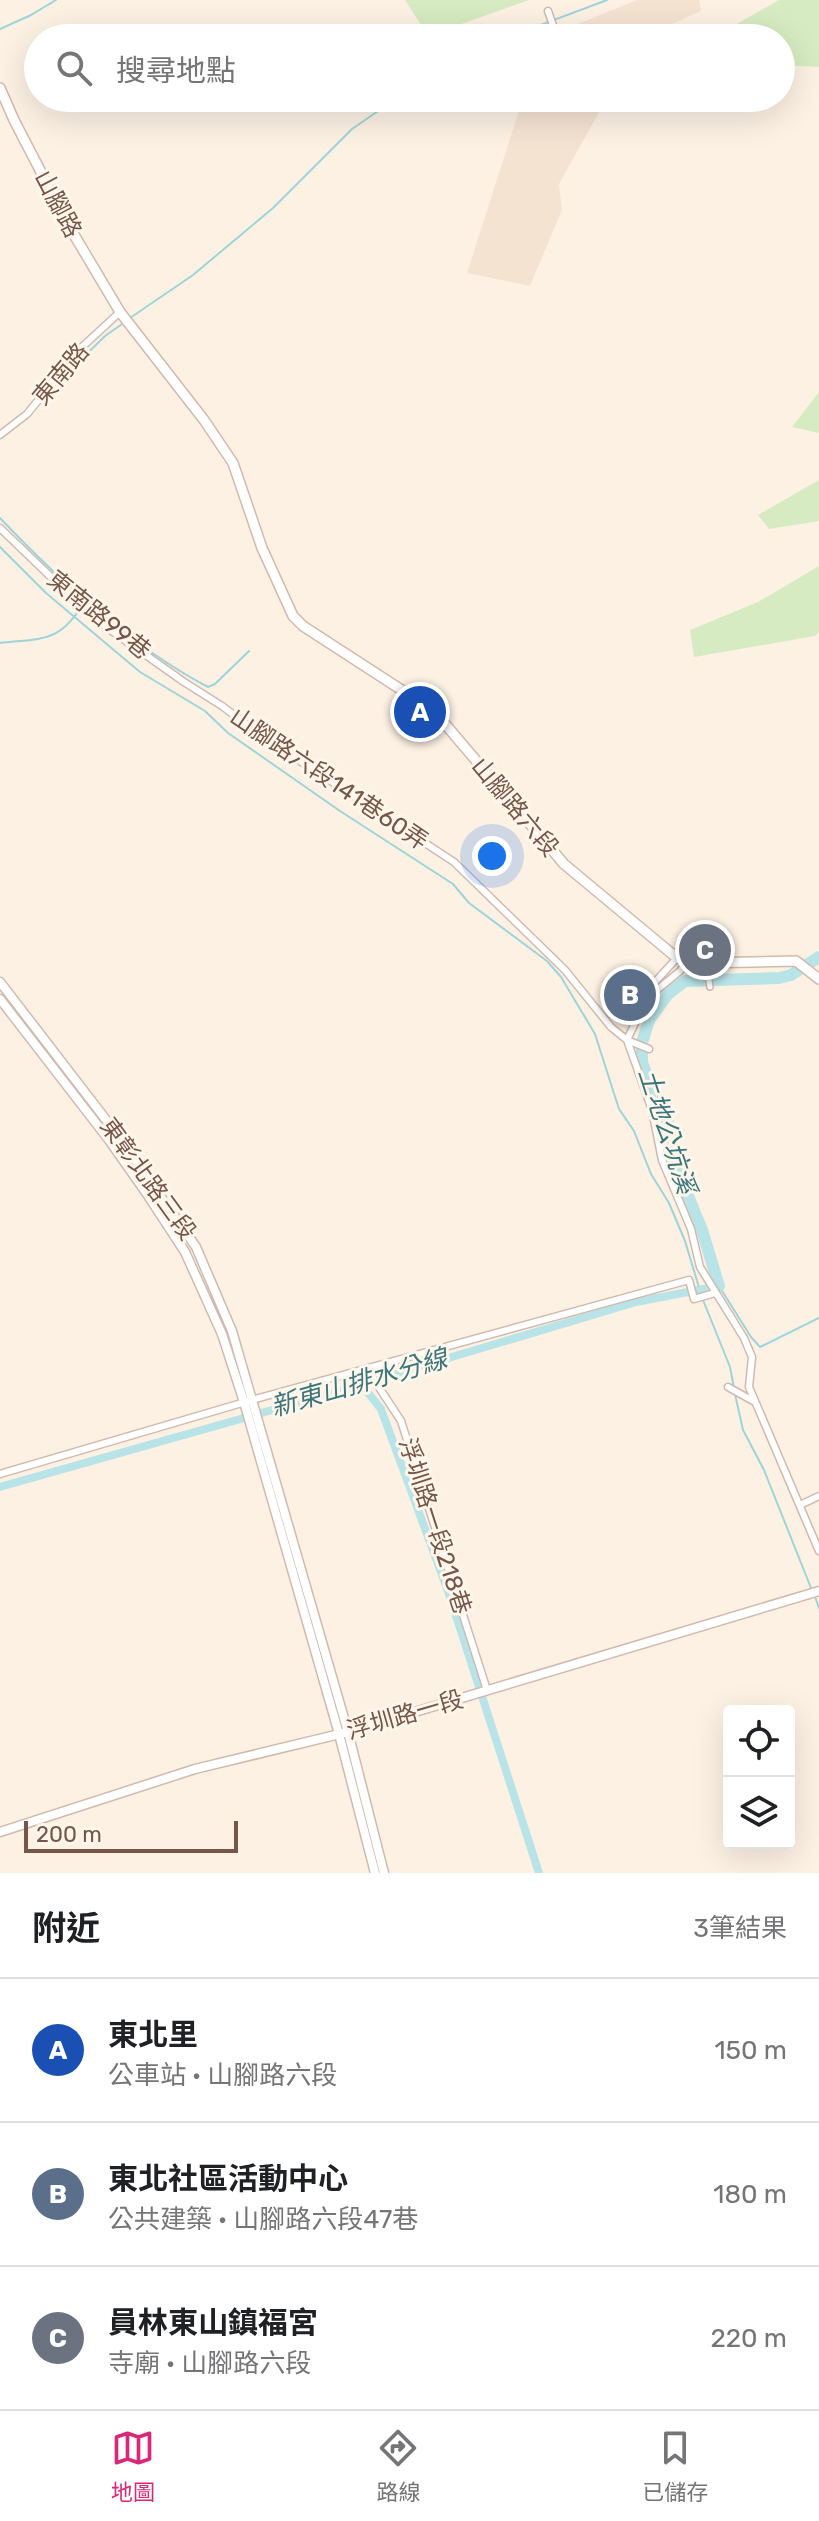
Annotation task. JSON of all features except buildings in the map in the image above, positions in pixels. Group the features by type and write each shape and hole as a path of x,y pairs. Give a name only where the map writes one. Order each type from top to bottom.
{"main road":[{"name":"山腳路","path":"0,88 70,228 131,328"},
{"name":"山腳路六段","path":"131,328 204,420 236,468 262,548 293,616 303,626 434,711 564,864 677,958 706,963 796,961 816,977"}],"street":[{"path":"548,11 553,24"},
{"name":"東南路","path":"0,435 27,414 81,348 121,314"},
{"name":"東南路99巷","path":"0,528 109,629 205,694"},
{"name":"山腳路六段141巷60弄","path":"205,694 354,799 454,862 565,970 611,1027 627,1040"},
{"path":"677,958 654,983 627,1040 652,1110 662,1160 691,1229 700,1267 744,1338 752,1357 749,1387 819,1551"},
{"path":"649,996 688,961"},
{"path":"706,963 710,987"},
{"name":"東彰北路三段","path":"0,982 117,1134 196,1247 232,1331 248,1401"},
{"name":"東彰北路三段","path":"0,999 109,1140 185,1252 248,1401"},
{"path":"627,1040 649,1049"},
{"path":"0,1474 248,1401 689,1280 694,1299 715,1293"},
{"name":"浮圳路一段218巷","path":"367,1369 401,1421 487,1690"},
{"path":"728,1387 755,1402"},
{"path":"248,1401 384,1873"},
{"path":"800,1505 819,1496"},
{"name":"浮圳路一段","path":"0,1832 195,1769 344,1733 815,1592"},
{"path":"344,1733 375,1873"}],"shaded area":[{"path":"637,0 699,0 701,11 672,24 578,24"},
{"path":"519,112 599,112 559,184 562,210 530,286 467,273"}],"green space":[{"path":"405,0 529,0 462,24 420,24"},
{"path":"779,0 819,0 819,67 795,66 795,24 737,24"},
{"path":"819,392 819,433 792,427"},
{"path":"819,480 819,521 769,529 758,515"},
{"path":"819,566 819,632 815,636 694,657 690,630 758,602"}],"waterway":[{"path":"0,29 56,0"},
{"path":"543,24 607,0"},
{"path":"130,318 193,275 273,208 352,129 377,112"},
{"path":"53,387 105,336 125,322"},
{"path":"0,518 97,611 151,652 208,687 249,651"},
{"path":"0,547 46,593 140,672 205,711 228,733 453,884 469,903 547,961 561,977 595,1034 619,1109 634,1131 651,1174 669,1203 685,1241 701,1294"},
{"path":"0,643 50,636 67,625 85,601"},
{"name":"土地公坑溪","path":"719,1286 702,1230 675,1164 668,1122 642,1062 642,1043 649,1020 668,994 685,981 779,978 791,975 819,957"},
{"path":"719,1286 760,1347 819,1318"},
{"name":"新東山排水分線","path":"0,1487 636,1302 719,1286"},
{"path":"703,1300 730,1367 734,1388"},
{"path":"361,1384 381,1409 449,1594 539,1873"},
{"path":"735,1394 743,1430 764,1470 811,1588"},
{"path":"814,1594 819,1608"}],"place":[{"name":"東北里","path":"420,712"},
{"name":"員林東山鎮福宮","path":"705,950"},
{"name":"東北社區活動中心","path":"630,995"}]}
